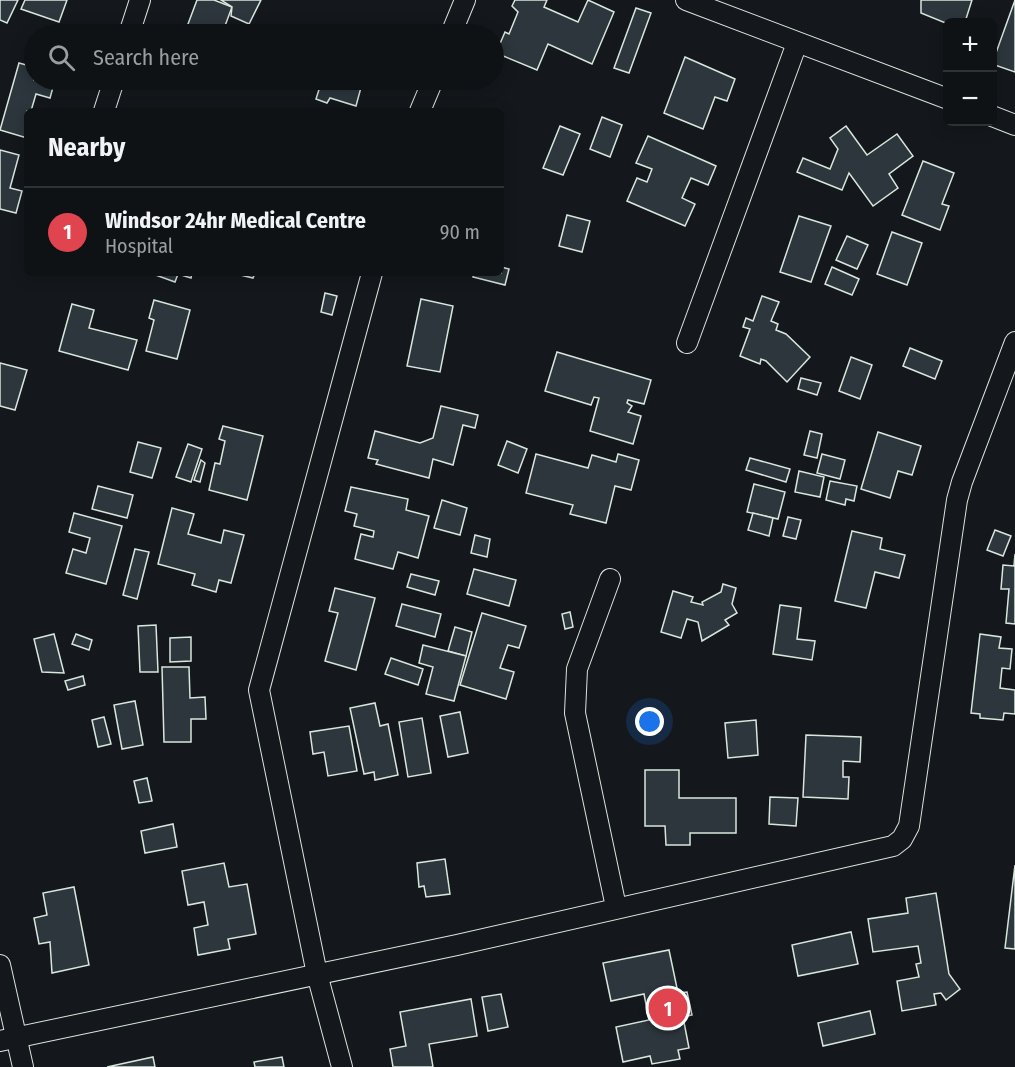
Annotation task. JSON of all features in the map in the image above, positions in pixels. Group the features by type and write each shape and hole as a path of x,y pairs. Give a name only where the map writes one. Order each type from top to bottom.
{"street":[{"path":"132,24 140,0"},
{"path":"455,24 465,0"},
{"path":"686,0 943,97"},
{"path":"687,343 797,43"},
{"path":"105,108 111,90"},
{"path":"421,108 429,90"},
{"path":"997,118 1015,125"},
{"path":"342,1067 317,974 259,690 371,276"},
{"path":"9,1039 457,945 616,907 893,846 902,838 909,826 957,500 1015,342"},
{"path":"610,579 577,669 575,713 616,907"},
{"path":"0,965 9,1039 23,1067"}],"building":[{"path":"0,0 18,0 7,23 0,20"},
{"path":"25,0 67,0 59,22 21,9"},
{"path":"197,0 214,0 232,7 226,24 188,24"},
{"path":"221,0 261,0 249,24 231,16 232,7"},
{"path":"515,0 547,0 544,7 578,22 588,0 614,12 592,64 548,44 537,70 504,56 504,34 505,32 509,34 518,12 512,6"},
{"path":"921,0 972,0 966,18 943,18 943,22 921,13"},
{"path":"1015,0 1015,72 997,66 997,50"},
{"path":"636,8 651,13 629,73 614,68"},
{"path":"685,57 735,79 727,101 715,97 703,129 664,113"},
{"path":"19,63 24,64 24,90 52,90 50,98 36,94 32,108 24,108 24,137 0,130"},
{"path":"319,90 360,90 356,106 330,98 327,103 316,99"},
{"path":"602,117 622,125 610,157 590,149"},
{"path":"560,126 580,134 563,175 543,168"},
{"path":"846,126 867,155 897,134 913,156 889,174 898,188 873,206 849,173 842,190 797,172 803,158 830,169 838,149 830,138"},
{"path":"648,136 716,166 708,185 691,178 682,198 695,204 685,226 627,201 637,178 647,182 652,169 636,163"},
{"path":"0,150 19,155 10,188 22,191 16,213 0,209"},
{"path":"923,161 954,173 942,204 949,206 940,230 902,215"},
{"path":"567,215 590,221 582,252 559,246"},
{"path":"799,216 831,226 811,282 780,272"},
{"path":"892,232 922,243 907,285 877,274"},
{"path":"847,236 868,245 857,269 836,260"},
{"path":"832,267 859,279 852,295 825,284"},
{"path":"504,268 509,269 505,285 473,277 504,276"},
{"path":"158,276 177,276 175,282"},
{"path":"325,293 337,296 332,315 321,312"},
{"path":"762,296 779,302 771,321 778,324 776,330 786,334 810,357 787,382 766,361 761,359 760,364 740,356 750,329 743,327 746,318 753,321"},
{"path":"421,299 453,306 440,372 407,366"},
{"path":"154,300 190,310 177,359 146,351 154,320 149,318"},
{"path":"72,304 94,310 89,328 137,340 128,370 59,351"},
{"path":"910,348 942,361 935,379 903,366"},
{"path":"557,352 651,380 644,404 628,400 627,403 632,406 628,412 641,416 633,444 590,431 599,398 594,397 591,405 545,391"},
{"path":"851,357 872,365 860,399 839,391"},
{"path":"0,363 27,370 15,410 0,406"},
{"path":"801,378 821,383 817,395 798,389"},
{"path":"441,406 478,415 475,428 463,425 453,465 433,459 429,478 376,464 378,460 368,458 375,431 420,443 433,438"},
{"path":"223,426 263,436 247,500 209,490 215,463 220,464 225,441 219,439"},
{"path":"810,431 822,434 817,458 804,455"},
{"path":"878,432 921,446 912,475 898,471 890,498 861,489"},
{"path":"507,441 527,449 518,473 498,465"},
{"path":"138,442 161,448 152,478 130,472"},
{"path":"188,444 202,449 191,482 176,477"},
{"path":"536,454 588,468 592,455 616,462 618,454 639,460 631,490 615,486 606,523 570,514 573,505 526,493"},
{"path":"822,454 845,460 840,479 817,473"},
{"path":"750,458 790,469 786,482 746,470"},
{"path":"201,460 205,463 200,482 194,480"},
{"path":"799,471 824,477 820,497 795,492"},
{"path":"830,481 857,486 854,501 846,499 845,505 826,500"},
{"path":"754,484 785,492 778,519 747,512"},
{"path":"98,486 133,495 127,518 92,509"},
{"path":"351,487 408,499 406,510 429,516 418,558 398,552 393,569 355,559 361,534 373,537 374,531 354,526 357,514 345,511"},
{"path":"442,500 467,508 460,535 434,528"},
{"path":"172,508 194,514 188,534 221,543 224,530 244,535 231,583 219,580 216,592 192,585 195,574 158,564"},
{"path":"74,513 122,526 106,584 66,573 73,549 86,553 90,538 69,532"},
{"path":"753,513 773,518 769,536 748,530"},
{"path":"788,517 801,520 796,539 783,536"},
{"path":"995,530 1011,536 1003,556 987,550"},
{"path":"852,531 882,538 880,549 905,555 899,578 875,572 866,608 835,601"},
{"path":"475,535 490,539 487,557 471,553"},
{"path":"135,549 149,552 137,599 123,595"},
{"path":"1015,554 1015,624 1006,623 1009,589 1001,589 1003,565 1014,566"},
{"path":"474,569 516,580 509,606 467,594"},
{"path":"411,574 439,581 435,595 407,587"},
{"path":"723,584 736,588 732,604 737,613 725,620 729,625 702,641 698,622 687,619 681,638 661,632 673,591 693,597 691,602 703,605 702,602 721,592"},
{"path":"335,588 375,598 356,670 325,661 338,613 329,611"},
{"path":"402,604 441,614 435,637 396,626"},
{"path":"780,605 801,608 797,639 815,641 812,660 773,654"},
{"path":"570,612 573,627 565,629 562,614"},
{"path":"482,613 526,626 519,648 508,645 500,668 514,672 506,699 460,685"},
{"path":"156,625 158,672 140,672 138,626"},
{"path":"455,627 472,632 466,656 448,651"},
{"path":"54,634 64,673 42,672 34,639"},
{"path":"76,634 92,640 89,650 72,644"},
{"path":"980,634 1001,637 999,648 1012,649 1010,669 1002,668 1000,688 1015,690 1015,714 1004,713 1003,720 980,718 980,714 971,713"},
{"path":"191,637 191,661 170,662 170,638"},
{"path":"423,645 466,656 454,701 426,694 433,667 419,663"},
{"path":"391,658 423,669 418,685 385,674"},
{"path":"162,667 189,667 190,698 205,697 206,719 191,719 191,742 164,742"},
{"path":"83,676 85,685 68,690 65,681"},
{"path":"135,701 143,745 122,749 114,705"},
{"path":"375,703 380,726 388,724 398,775 375,780 374,772 364,774 350,708"},
{"path":"460,712 468,753 448,757 440,716"},
{"path":"104,717 111,744 98,747 92,720"},
{"path":"422,718 431,773 408,777 399,722"},
{"path":"756,720 758,755 728,758 725,723"},
{"path":"349,726 357,771 328,776 324,752 313,754 310,732"},
{"path":"806,735 861,737 860,762 843,761 843,777 849,777 848,799 803,797"},
{"path":"645,770 679,770 679,798 736,798 736,833 690,833 690,845 666,845 665,826 645,826"},
{"path":"147,778 152,801 139,803 134,781"},
{"path":"770,797 798,798 796,826 769,824"},
{"path":"173,824 177,847 145,853 141,831"},
{"path":"445,859 450,894 426,897 424,886 419,887 417,863"},
{"path":"224,863 229,887 247,884 256,934 228,939 230,949 198,955 194,928 208,925 204,902 188,905 182,871"},
{"path":"1015,865 1015,949 1005,948"},
{"path":"74,887 89,965 52,973 50,942 39,944 34,918 47,915 43,893"},
{"path":"936,893 949,974 960,989 946,1000 941,993 934,994 936,1005 902,1011 897,981 919,977 916,964 921,963 918,946 873,952 868,919 908,913 906,898"},
{"path":"851,932 858,964 798,976 792,945"},
{"path":"669,950 678,993 687,992 692,1015 683,1017 689,1048 678,1050 680,1059 652,1064 650,1056 623,1062 616,1027 649,1020 644,994 611,1001 603,963"},
{"path":"501,994 508,1027 488,1031 482,997"},
{"path":"471,999 477,1036 429,1044 433,1067 393,1067 390,1049 406,1046 400,1012"},
{"path":"870,1011 875,1034 823,1046 818,1023"},
{"path":"153,1057 155,1067 107,1067"},
{"path":"282,1057 284,1067 255,1067 254,1062"}],"place":[{"name":"Windsor 24hr Medical Centre","path":"668,1008"}]}
